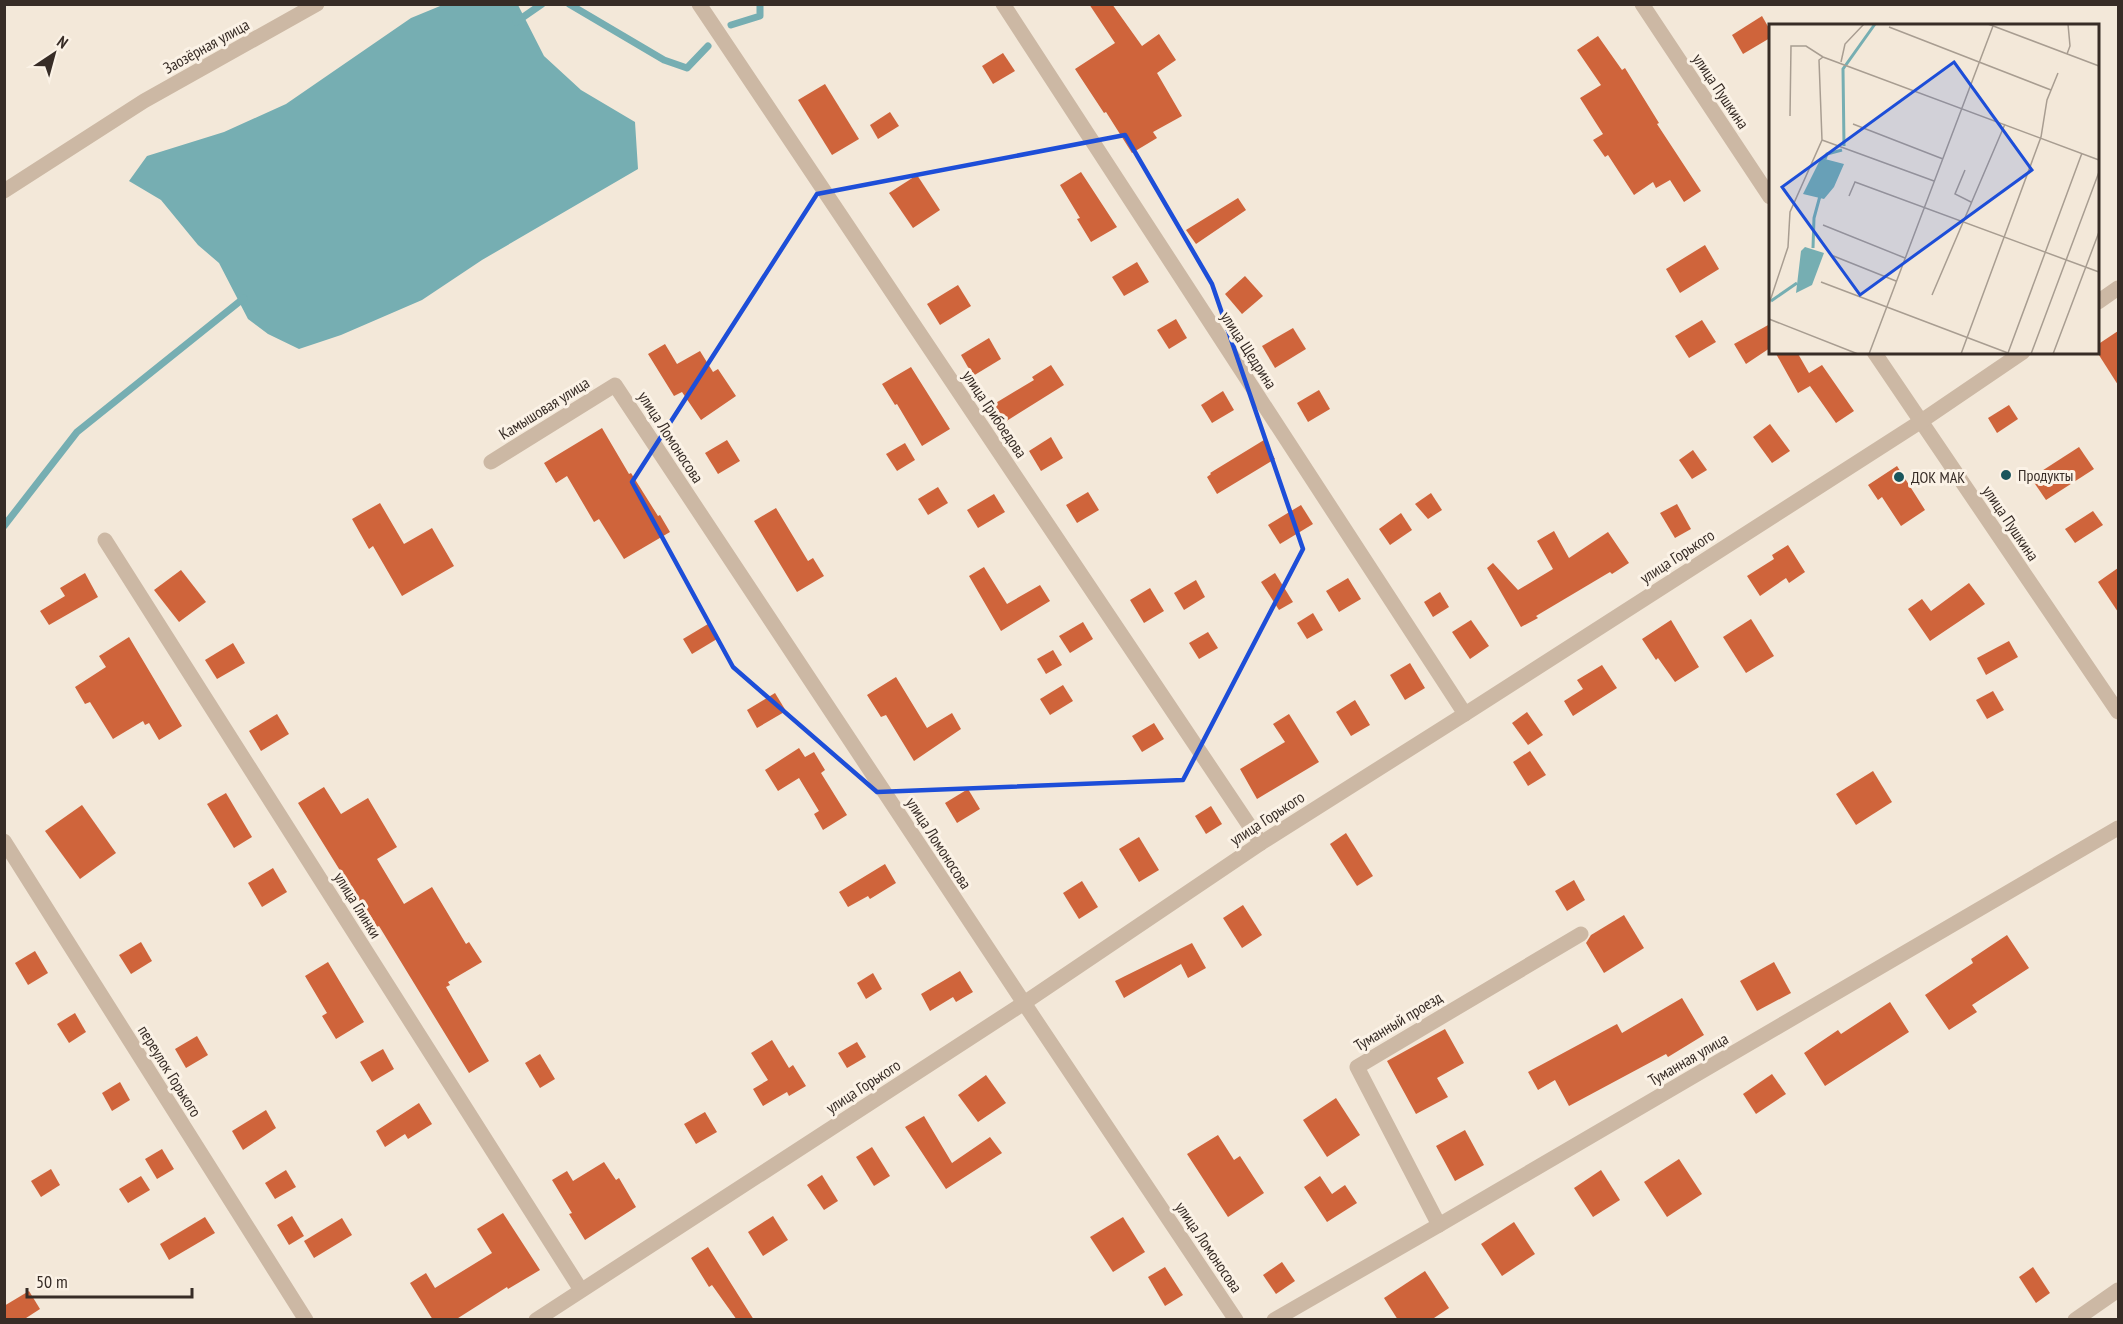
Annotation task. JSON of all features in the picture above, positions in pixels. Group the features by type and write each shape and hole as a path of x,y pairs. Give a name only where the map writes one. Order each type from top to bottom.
{"street":[{"name":"Заозёрная улица","path":"4,191 144,101 317,4"},
{"name":"улица Грибоедова","path":"699,4 1261,843"},
{"name":"улица Щедрина","path":"1003,4 1465,714"},
{"name":"улица Пушкина","path":"1642,4 1769,195"},
{"path":"2099,301 2118,288"},
{"name":"улица Пушкина","path":"1875,354 2118,712"},
{"name":"улица Горького","path":"536,1320 1024,1004 1261,843 1920,422 2020,354"},
{"name":"Камышовая улица","path":"491,462 615,385"},
{"name":"улица Ломоносова","path":"615,385 1236,1320"},
{"name":"улица Глинки","path":"105,540 581,1290"},
{"name":"Туманная улица","path":"1274,1320 2118,828"},
{"name":"переулок Горького","path":"4,841 306,1320"},
{"name":"Туманный проезд","path":"1439,1225 1357,1067 1581,934"},
{"path":"2075,1320 2118,1290"}],"highlighted area":[{"path":"1125,135 1212,284 1303,549 1183,780 877,792 733,667 632,482 817,194"}],"water":[{"path":"445,4 518,5 544,56 581,90 635,122 638,169 482,260 422,300 341,335 299,349 268,334 248,319 219,263 198,245 161,200 129,181 147,156 224,132 286,104 411,18"}],"building":[{"path":"1089,4 1112,4 1142,46 1159,34 1176,60 1157,73 1182,116 1153,132 1157,138 1132,153 1075,69 1115,43"},
{"path":"1762,16 1769,28 1769,39 1743,54 1732,35"},
{"path":"1598,36 1622,70 1625,68 1659,123 1657,124 1701,191 1684,202 1670,180 1656,188 1653,182 1634,195 1608,155 1605,157 1593,140 1603,134 1580,98 1601,85 1577,50"},
{"path":"1003,53 1015,71 993,84 982,66"},
{"path":"825,84 859,139 832,155 798,100"},
{"path":"890,112 899,126 878,139 870,125"},
{"path":"1081,172 1117,227 1091,242 1077,219 1080,218 1060,185"},
{"path":"917,175 940,210 913,228 889,193"},
{"path":"1238,198 1246,210 1196,244 1186,230"},
{"path":"1705,245 1719,269 1680,293 1666,269"},
{"path":"1137,262 1149,282 1124,296 1112,277"},
{"path":"1245,276 1263,296 1242,314 1225,294"},
{"path":"958,285 971,306 940,325 927,304"},
{"path":"1176,319 1187,338 1169,349 1157,330"},
{"path":"1702,320 1716,342 1689,358 1675,336"},
{"path":"1769,325 1769,349 1746,364 1734,344"},
{"path":"1293,328 1306,349 1275,368 1262,346"},
{"path":"2118,331 2118,385 2098,354 2099,344"},
{"path":"989,338 1001,359 973,376 961,355"},
{"path":"665,344 677,364 700,351 713,372 718,369 736,396 701,420 682,392 674,396 648,354"},
{"path":"1776,354 1798,354 1809,373 1822,365 1854,411 1836,423 1810,386 1798,393"},
{"path":"1051,365 1064,385 1005,422 994,404 1034,380 1032,377"},
{"path":"911,367 950,429 922,446 882,384"},
{"path":"1319,390 1330,409 1308,422 1297,403"},
{"path":"1223,391 1234,410 1212,423 1201,405"},
{"path":"2009,405 2018,419 1997,433 1988,418"},
{"path":"1770,424 1790,451 1772,463 1753,437"},
{"path":"602,428 629,474 631,473 670,532 624,559 599,519 594,522 567,476 556,483 544,463"},
{"path":"1051,437 1063,458 1041,471 1029,451"},
{"path":"727,440 740,461 718,474 705,453"},
{"path":"1264,440 1275,459 1217,494 1207,477 1210,473"},
{"path":"905,443 915,460 897,471 886,454"},
{"path":"2079,447 2094,469 2046,500 2031,478"},
{"path":"1693,450 1707,470 1692,479 1679,460"},
{"path":"1897,466 1925,510 1901,526 1882,497 1878,500 1868,485"},
{"path":"938,487 948,503 928,515 918,499"},
{"path":"1088,492 1099,510 1077,523 1066,505"},
{"path":"1431,493 1442,510 1428,519 1415,504"},
{"path":"994,494 1005,512 978,528 967,510"},
{"path":"380,503 404,544 432,528 454,566 402,596 373,546 369,549 352,519"},
{"path":"1677,504 1691,529 1675,538 1660,513"},
{"path":"1301,505 1313,524 1280,544 1268,525"},
{"path":"776,508 808,561 813,558 824,576 797,592 754,521"},
{"path":"2093,511 2103,525 2075,543 2065,529"},
{"path":"1401,513 1412,530 1390,545 1379,529"},
{"path":"1554,531 1569,558 1608,532 1629,563 1612,574 1610,572 1521,627 1487,568 1493,563 1518,590 1553,569 1537,541"},
{"path":"1788,545 1805,572 1789,583 1786,578 1760,596 1747,576 1774,559 1772,555"},
{"path":"984,567 1007,604 1040,585 1050,601 1001,631 969,576"},
{"path":"2118,568 2118,612 2098,582"},
{"path":"181,570 206,602 179,622 154,590"},
{"path":"85,573 98,597 49,625 40,611 65,596 60,588"},
{"path":"1275,573 1293,602 1279,610 1261,582"},
{"path":"1348,578 1361,599 1339,612 1326,591"},
{"path":"1196,580 1205,597 1184,610 1174,593"},
{"path":"1969,583 1985,604 1930,641 1908,609 1922,599 1931,611"},
{"path":"1150,588 1164,611 1144,623 1130,600"},
{"path":"1440,592 1449,607 1433,617 1424,602"},
{"path":"1313,613 1323,630 1307,639 1297,623"},
{"path":"1751,619 1774,656 1746,673 1723,637"},
{"path":"1471,620 1489,646 1470,659 1452,632"},
{"path":"1671,620 1699,667 1675,682 1642,639"},
{"path":"1083,622 1093,639 1070,653 1059,636"},
{"path":"708,624 717,639 692,654 683,639"},
{"path":"1208,632 1218,648 1199,659 1189,643"},
{"path":"129,637 182,726 159,740 149,723 145,725 143,721 113,739 90,702 85,704 75,687 106,667 99,656"},
{"path":"2009,641 2018,657 1986,675 1977,658"},
{"path":"233,643 245,663 217,679 205,660"},
{"path":"1053,650 1062,665 1046,674 1037,659"},
{"path":"1410,663 1425,688 1405,700 1390,675"},
{"path":"1602,665 1617,688 1573,716 1564,701 1583,689 1577,680"},
{"path":"896,677 927,728 952,713 961,729 914,761 886,715 881,717 867,695"},
{"path":"1063,685 1073,701 1050,715 1040,699"},
{"path":"1993,691 2004,710 1987,719 1976,700"},
{"path":"775,693 786,711 757,728 747,710"},
{"path":"1355,700 1370,725 1351,736 1336,712"},
{"path":"1527,712 1543,735 1528,745 1512,723"},
{"path":"277,714 289,734 261,751 249,731"},
{"path":"1289,714 1319,762 1257,799 1240,769 1285,742 1273,724"},
{"path":"1154,723 1164,739 1142,752 1132,736"},
{"path":"799,748 805,757 814,752 825,770 821,773 847,815 823,830 814,814 819,811 799,778 778,791 765,770"},
{"path":"1530,751 1546,775 1528,786 1513,762"},
{"path":"1873,771 1892,802 1856,825 1836,794"},
{"path":"324,787 341,814 368,798 397,847 377,859 404,904 432,887 466,944 469,942 482,962 448,982 450,985 446,987 489,1061 469,1073 379,926 377,927 361,900 359,901 298,803"},
{"path":"968,789 980,809 957,823 945,803"},
{"path":"226,793 252,837 234,848 207,804"},
{"path":"82,805 116,853 80,879 45,831"},
{"path":"1211,806 1222,824 1206,834 1195,816"},
{"path":"1346,833 1373,876 1357,886 1330,844"},
{"path":"1139,837 1159,870 1139,882 1119,849"},
{"path":"885,864 896,883 870,899 868,896 848,907 839,892"},
{"path":"273,868 287,892 262,907 248,883"},
{"path":"1574,880 1585,900 1567,911 1555,891"},
{"path":"1082,881 1098,907 1079,919 1063,893"},
{"path":"1243,905 1262,935 1242,948 1223,918"},
{"path":"1624,915 1644,948 1604,973 1586,943 1591,935"},
{"path":"2007,935 2029,968 1972,1005 1977,1012 1949,1030 1925,995 1973,963 1971,959"},
{"path":"141,942 152,961 131,974 119,955"},
{"path":"1192,943 1206,968 1188,978 1181,964 1124,998 1115,981"},
{"path":"35,951 48,973 28,985 15,963"},
{"path":"328,962 364,1022 336,1039 322,1016 327,1013 305,976"},
{"path":"1774,962 1791,993 1757,1011 1740,981"},
{"path":"960,971 973,992 956,1002 953,997 930,1011 921,994"},
{"path":"873,973 882,989 866,999 857,983"},
{"path":"1682,998 1704,1035 1668,1057 1666,1054 1569,1106 1555,1080 1538,1090 1528,1072 1617,1024 1622,1033"},
{"path":"1890,1002 1909,1032 1825,1086 1804,1053 1838,1030 1841,1034"},
{"path":"75,1013 86,1032 69,1043 57,1024"},
{"path":"1445,1029 1464,1063 1437,1078 1448,1097 1416,1114 1387,1061"},
{"path":"197,1036 208,1055 186,1068 175,1049"},
{"path":"772,1040 789,1068 793,1065 806,1086 789,1096 787,1092 763,1106 753,1089 768,1080 751,1053"},
{"path":"857,1042 866,1057 847,1068 838,1053"},
{"path":"383,1049 394,1069 372,1082 360,1062"},
{"path":"540,1054 555,1079 540,1088 525,1063"},
{"path":"1772,1074 1786,1094 1756,1114 1743,1094"},
{"path":"986,1075 1006,1103 978,1122 958,1095"},
{"path":"120,1082 130,1100 112,1111 102,1093"},
{"path":"1336,1098 1360,1135 1327,1157 1303,1120"},
{"path":"419,1103 432,1124 408,1139 405,1134 385,1147 376,1131"},
{"path":"266,1110 276,1128 243,1150 232,1131"},
{"path":"705,1112 717,1132 696,1144 684,1124"},
{"path":"924,1116 952,1163 990,1137 1002,1153 946,1189 905,1127"},
{"path":"1465,1130 1484,1165 1455,1181 1436,1146"},
{"path":"1218,1135 1234,1160 1240,1156 1264,1193 1228,1217 1187,1154"},
{"path":"872,1147 890,1176 874,1186 856,1157"},
{"path":"162,1149 174,1169 157,1179 145,1159"},
{"path":"1679,1159 1702,1194 1667,1217 1644,1182"},
{"path":"604,1162 616,1180 619,1178 636,1207 585,1240 552,1180 567,1171 573,1181"},
{"path":"51,1169 60,1185 41,1197 31,1181"},
{"path":"286,1170 296,1187 275,1199 265,1183"},
{"path":"1601,1170 1620,1200 1593,1217 1574,1188"},
{"path":"822,1175 838,1201 824,1210 807,1185"},
{"path":"141,1176 150,1190 128,1203 119,1189"},
{"path":"1320,1176 1332,1194 1345,1185 1357,1203 1327,1222 1304,1187"},
{"path":"503,1213 540,1270 508,1289 507,1287 455,1320 433,1320 410,1283 426,1273 435,1288 492,1253 477,1229"},
{"path":"292,1216 304,1236 289,1245 277,1225"},
{"path":"773,1216 788,1240 763,1256 748,1232"},
{"path":"205,1217 215,1233 169,1260 160,1244"},
{"path":"1123,1217 1145,1252 1113,1272 1090,1237"},
{"path":"342,1218 352,1235 314,1258 304,1241"},
{"path":"1514,1222 1535,1254 1502,1276 1481,1244"},
{"path":"708,1247 754,1320 737,1320 712,1285 709,1287 691,1258"},
{"path":"1282,1262 1295,1281 1276,1294 1263,1275"},
{"path":"1165,1267 1183,1295 1165,1306 1148,1277"},
{"path":"2033,1267 2050,1293 2036,1303 2019,1277"},
{"path":"1425,1271 1449,1308 1431,1320 1398,1320 1384,1298"},
{"path":"29,1291 40,1309 23,1320 4,1320 4,1306"}],"waterway":[{"path":"516,22 542,4"},
{"path":"569,4 664,60 687,68 708,46"},
{"path":"731,25 760,16 760,4"},
{"path":"4,526 77,432 244,298"}],"place":[{"name":"Продукты","path":"2006,475"},
{"name":"ДОК МАК","path":"1899,477"}]}
